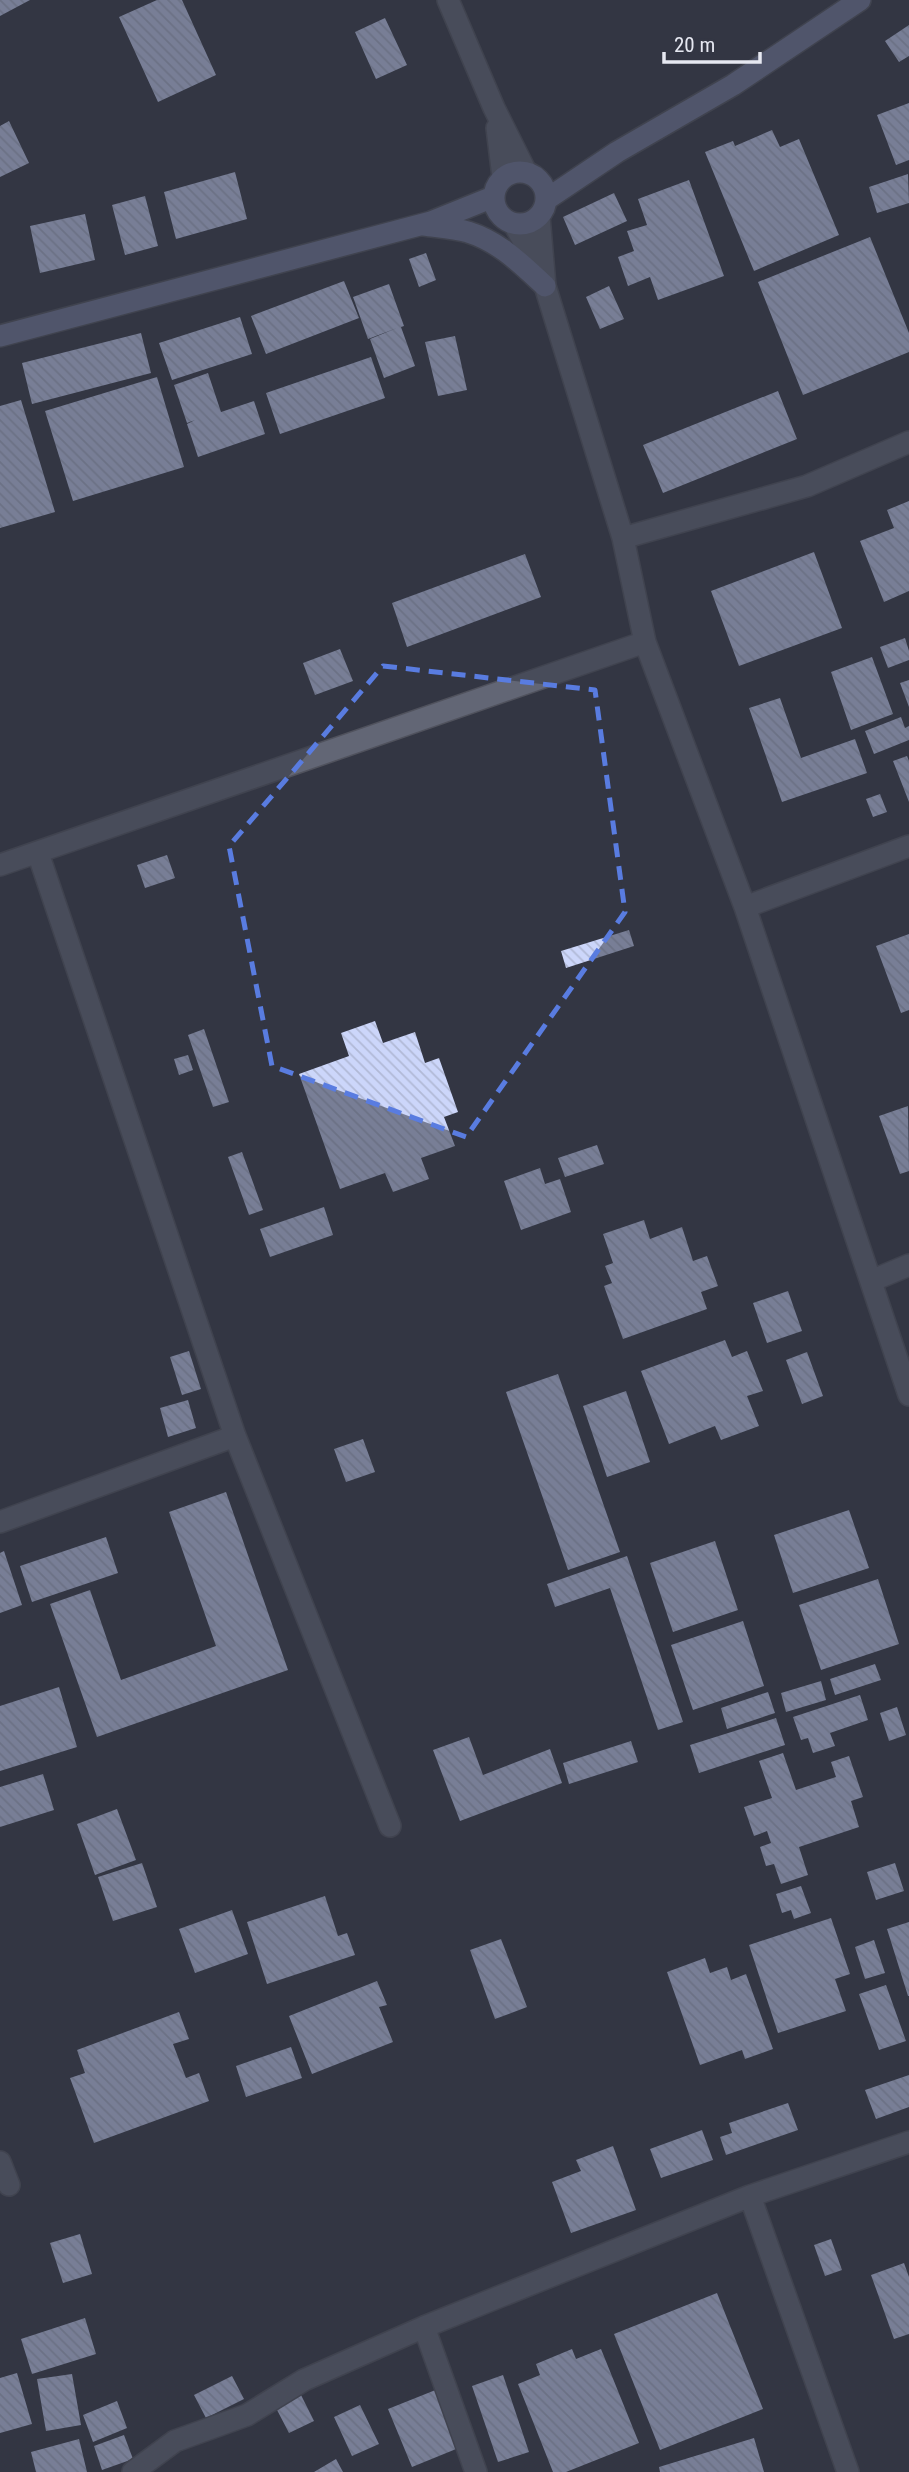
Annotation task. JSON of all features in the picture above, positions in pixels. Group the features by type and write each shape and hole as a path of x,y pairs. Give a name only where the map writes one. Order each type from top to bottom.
{"street":[{"path":"448,0 494,108 538,192 545,282 623,538 645,642 745,907 909,1395"},
{"path":"538,192 591,169 733,85 860,0"},
{"path":"494,108 503,177"},
{"path":"538,192 517,172 503,177 495,187 502,212 545,282"},
{"path":"0,336 424,223 502,212 532,222 538,192"},
{"path":"424,223 467,232 495,244 545,282"},
{"path":"623,538 807,486 909,442"},
{"path":"0,865 645,642"},
{"path":"745,907 909,846"},
{"path":"38,853 235,1436 390,1826"},
{"path":"871,1281 909,1265"},
{"path":"0,1522 235,1436"},
{"path":"134,2472 175,2441 247,2415 304,2380 424,2327 750,2196 909,2142"},
{"path":"0,2161 9,2185"},
{"path":"750,2196 848,2472"},
{"path":"424,2327 476,2472"}],"highlighted area":[{"path":"383,666 595,690 625,912 466,1137 272,1066 229,846"}],"building":[{"path":"0,0 30,0 0,16"},
{"path":"157,0 182,0 216,75 158,102 119,17"},
{"path":"385,18 407,65 376,79 355,32"},
{"path":"909,25 909,56 899,62 885,41"},
{"path":"909,103 909,160 896,165 877,115"},
{"path":"9,121 29,163 0,177 0,126"},
{"path":"772,130 780,147 799,139 839,235 754,271 705,152 733,141 735,146"},
{"path":"235,172 247,219 176,239 164,192"},
{"path":"908,174 909,203 877,213 869,187"},
{"path":"689,180 724,276 658,300 650,277 628,286 618,257 634,251 627,231 647,225 638,199"},
{"path":"614,193 627,221 575,245 563,217"},
{"path":"145,196 158,246 125,255 112,205"},
{"path":"85,214 95,260 40,273 30,226"},
{"path":"870,237 909,333 909,352 803,395 758,282"},
{"path":"426,253 436,280 419,287 409,259"},
{"path":"344,281 359,318 266,354 251,316"},
{"path":"389,284 415,366 384,378 370,339 397,328 368,339 353,297"},
{"path":"609,286 624,319 600,329 586,297"},
{"path":"240,317 252,354 172,380 159,343"},
{"path":"141,333 151,373 32,404 22,363"},
{"path":"455,336 467,390 438,396 425,342"},
{"path":"371,357 385,398 280,434 266,393"},
{"path":"208,373 221,412 254,401 265,434 198,457 187,424 195,420 187,423 174,385"},
{"path":"157,377 184,467 73,501 45,411"},
{"path":"778,391 797,439 663,493 643,445"},
{"path":"21,400 55,512 0,528 0,406"},
{"path":"909,501 909,591 884,602 860,541 894,528 887,510"},
{"path":"814,552 842,628 739,666 711,591"},
{"path":"525,554 541,597 407,647 392,603"},
{"path":"905,638 909,660 888,668 880,647"},
{"path":"340,649 353,681 315,695 303,663"},
{"path":"872,657 893,714 851,730 831,672"},
{"path":"909,680 909,707 900,683"},
{"path":"780,698 801,758 855,739 867,773 782,802 749,708"},
{"path":"901,717 905,728 909,726 909,740 874,754 865,731"},
{"path":"907,756 909,761 909,802 893,761"},
{"path":"880,794 887,812 873,817 866,799"},
{"path":"167,855 175,878 145,888 137,865"},
{"path":"629,930 634,946 566,968 561,951"},
{"path":"909,934 909,1010 901,1013 876,946"},
{"path":"375,1021 383,1043 415,1032 425,1063 439,1058 458,1112 444,1117 455,1146 421,1158 429,1179 393,1192 385,1173 340,1189 299,1074 349,1056 341,1033"},
{"path":"204,1029 229,1102 213,1107 188,1035"},
{"path":"188,1055 193,1070 179,1075 174,1059"},
{"path":"908,1106 909,1171 900,1174 879,1116"},
{"path":"597,1145 604,1164 565,1177 558,1158"},
{"path":"242,1152 263,1210 249,1215 228,1157"},
{"path":"540,1168 545,1184 560,1179 571,1212 521,1230 504,1181"},
{"path":"324,1207 333,1235 270,1257 260,1229"},
{"path":"644,1220 650,1239 682,1227 693,1261 707,1256 718,1286 701,1292 707,1309 623,1339 604,1286 612,1283 605,1266 613,1263 603,1234"},
{"path":"788,1291 802,1331 767,1343 753,1303"},
{"path":"725,1340 732,1357 747,1351 763,1391 747,1396 759,1426 721,1440 715,1426 669,1444 641,1371"},
{"path":"189,1351 201,1389 182,1395 170,1357"},
{"path":"807,1352 823,1396 802,1404 786,1360"},
{"path":"558,1374 620,1552 568,1570 506,1392"},
{"path":"626,1391 650,1462 607,1477 583,1406"},
{"path":"188,1400 196,1428 168,1437 160,1408"},
{"path":"363,1439 375,1472 346,1482 334,1449"},
{"path":"226,1492 288,1670 97,1737 50,1604 90,1590 121,1680 216,1646 169,1512"},
{"path":"849,1510 869,1568 793,1593 774,1535"},
{"path":"106,1537 118,1573 32,1602 20,1566"},
{"path":"715,1541 738,1610 673,1632 650,1563"},
{"path":"4,1551 22,1605 0,1613 0,1553"},
{"path":"627,1556 683,1722 658,1730 610,1588 555,1607 547,1584"},
{"path":"878,1579 899,1644 821,1670 799,1605"},
{"path":"743,1621 764,1686 693,1710 671,1645"},
{"path":"875,1664 881,1680 835,1695 830,1679"},
{"path":"821,1681 826,1700 786,1712 781,1693"},
{"path":"59,1687 77,1747 0,1771 0,1706"},
{"path":"768,1692 775,1713 727,1729 721,1708"},
{"path":"860,1695 868,1720 830,1733 835,1746 813,1753 808,1738 801,1740 793,1717"},
{"path":"897,1707 906,1735 889,1741 880,1713"},
{"path":"776,1718 785,1745 699,1773 690,1745"},
{"path":"469,1737 483,1775 550,1749 562,1783 460,1821 433,1750"},
{"path":"631,1741 638,1762 569,1784 563,1763"},
{"path":"783,1753 796,1790 836,1777 831,1762 849,1756 863,1797 851,1801 859,1827 799,1847 808,1875 781,1884 774,1864 766,1866 760,1847 771,1843 767,1831 754,1836 744,1807 772,1798 759,1761"},
{"path":"43,1774 54,1810 0,1827 0,1787"},
{"path":"117,1809 136,1860 95,1875 77,1824"},
{"path":"142,1863 157,1907 113,1921 98,1877"},
{"path":"895,1863 904,1891 876,1900 867,1872"},
{"path":"801,1886 811,1913 794,1919 791,1910 782,1913 776,1894"},
{"path":"325,1896 338,1936 347,1933 355,1955 267,1984 247,1922"},
{"path":"232,1910 248,1954 195,1973 179,1929"},
{"path":"831,1918 850,1974 835,1979 846,2011 778,2033 749,1945"},
{"path":"909,1922 909,1996 908,1996 887,1929"},
{"path":"501,1939 527,2007 495,2019 470,1950"},
{"path":"874,1940 885,1973 865,1979 855,1947"},
{"path":"705,1958 710,1973 727,1967 731,1980 746,1974 773,2049 745,2059 742,2050 700,2065 667,1972"},
{"path":"377,1981 387,2005 379,2007 393,2042 312,2074 289,2016"},
{"path":"886,1985 906,2041 879,2050 859,1994"},
{"path":"179,2012 189,2039 173,2044 186,2078 199,2073 209,2101 94,2143 70,2078 85,2073 77,2050"},
{"path":"291,2047 302,2078 246,2097 236,2066"},
{"path":"909,2075 909,2107 876,2119 865,2090"},
{"path":"788,2103 798,2130 726,2155 720,2137 732,2133 729,2123"},
{"path":"702,2130 713,2160 661,2178 650,2149"},
{"path":"613,2146 636,2210 571,2233 552,2182 581,2171 576,2160"},
{"path":"80,2234 92,2274 63,2283 50,2243"},
{"path":"831,2239 842,2270 825,2276 814,2245"},
{"path":"904,2263 909,2277 909,2334 894,2339 871,2275"},
{"path":"717,2293 763,2409 660,2450 614,2334"},
{"path":"85,2318 96,2354 32,2374 21,2339"},
{"path":"572,2349 576,2359 601,2349 639,2443 566,2472 553,2472 518,2384 540,2375 536,2364"},
{"path":"17,2373 32,2424 0,2433 0,2378"},
{"path":"72,2374 81,2425 46,2431 37,2379"},
{"path":"503,2375 529,2452 498,2462 472,2386"},
{"path":"232,2376 244,2399 206,2418 194,2395"},
{"path":"438,2389 461,2447 412,2467 388,2409"},
{"path":"301,2395 314,2421 289,2433 276,2408"},
{"path":"117,2401 127,2428 93,2442 83,2415"},
{"path":"360,2405 379,2444 352,2456 334,2417"},
{"path":"124,2435 133,2459 102,2470 94,2446"},
{"path":"754,2438 764,2472 660,2472 659,2467"},
{"path":"79,2439 87,2472 36,2472 31,2452"},
{"path":"336,2459 343,2472 314,2472"}]}
